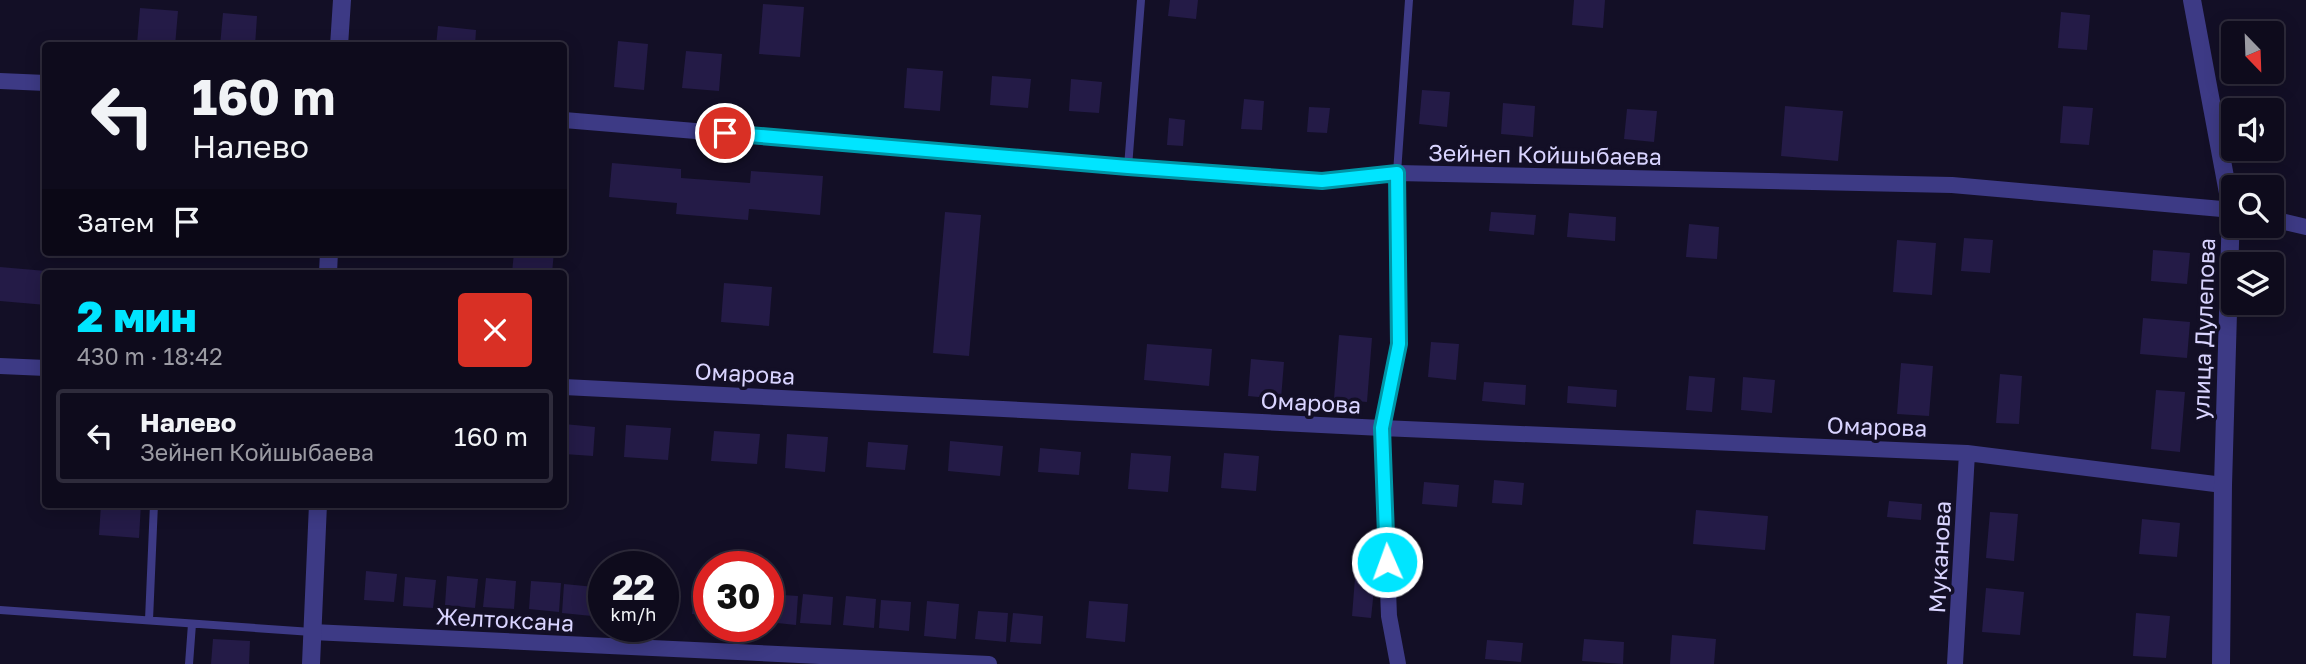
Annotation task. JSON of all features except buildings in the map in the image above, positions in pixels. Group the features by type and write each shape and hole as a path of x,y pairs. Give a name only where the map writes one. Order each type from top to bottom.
{"street":[{"path":"339,42 342,0"},
{"name":"улица Дулепова","path":"2192,0 2225,175"},
{"path":"0,81 42,83"},
{"name":"Зейнеп Койшыбаева","path":"567,120 1322,181 1397,173 1952,185 2221,209"},
{"path":"1397,173 1399,344 1382,428 1389,616 1398,664"},
{"path":"2284,222 2306,227"},
{"name":"улица Дулепова","path":"2221,664 2223,485 2231,238"},
{"path":"0,366 42,368"},
{"name":"Омарова","path":"567,387 1382,428 1967,453 2223,485"},
{"name":"Муканова","path":"1955,664 1967,453"},
{"path":"310,664 318,508"},
{"name":"Желтоксана","path":"312,632 989,664"}],"lane":[{"path":"1128,167 1141,0"},
{"path":"1397,173 1409,0"},
{"path":"149,620 155,508"},
{"path":"0,610 312,632"},
{"path":"189,664 192,624"}],"route":[{"path":"725,133 1322,181 1397,173 1399,344 1382,428 1387,562"}]}
